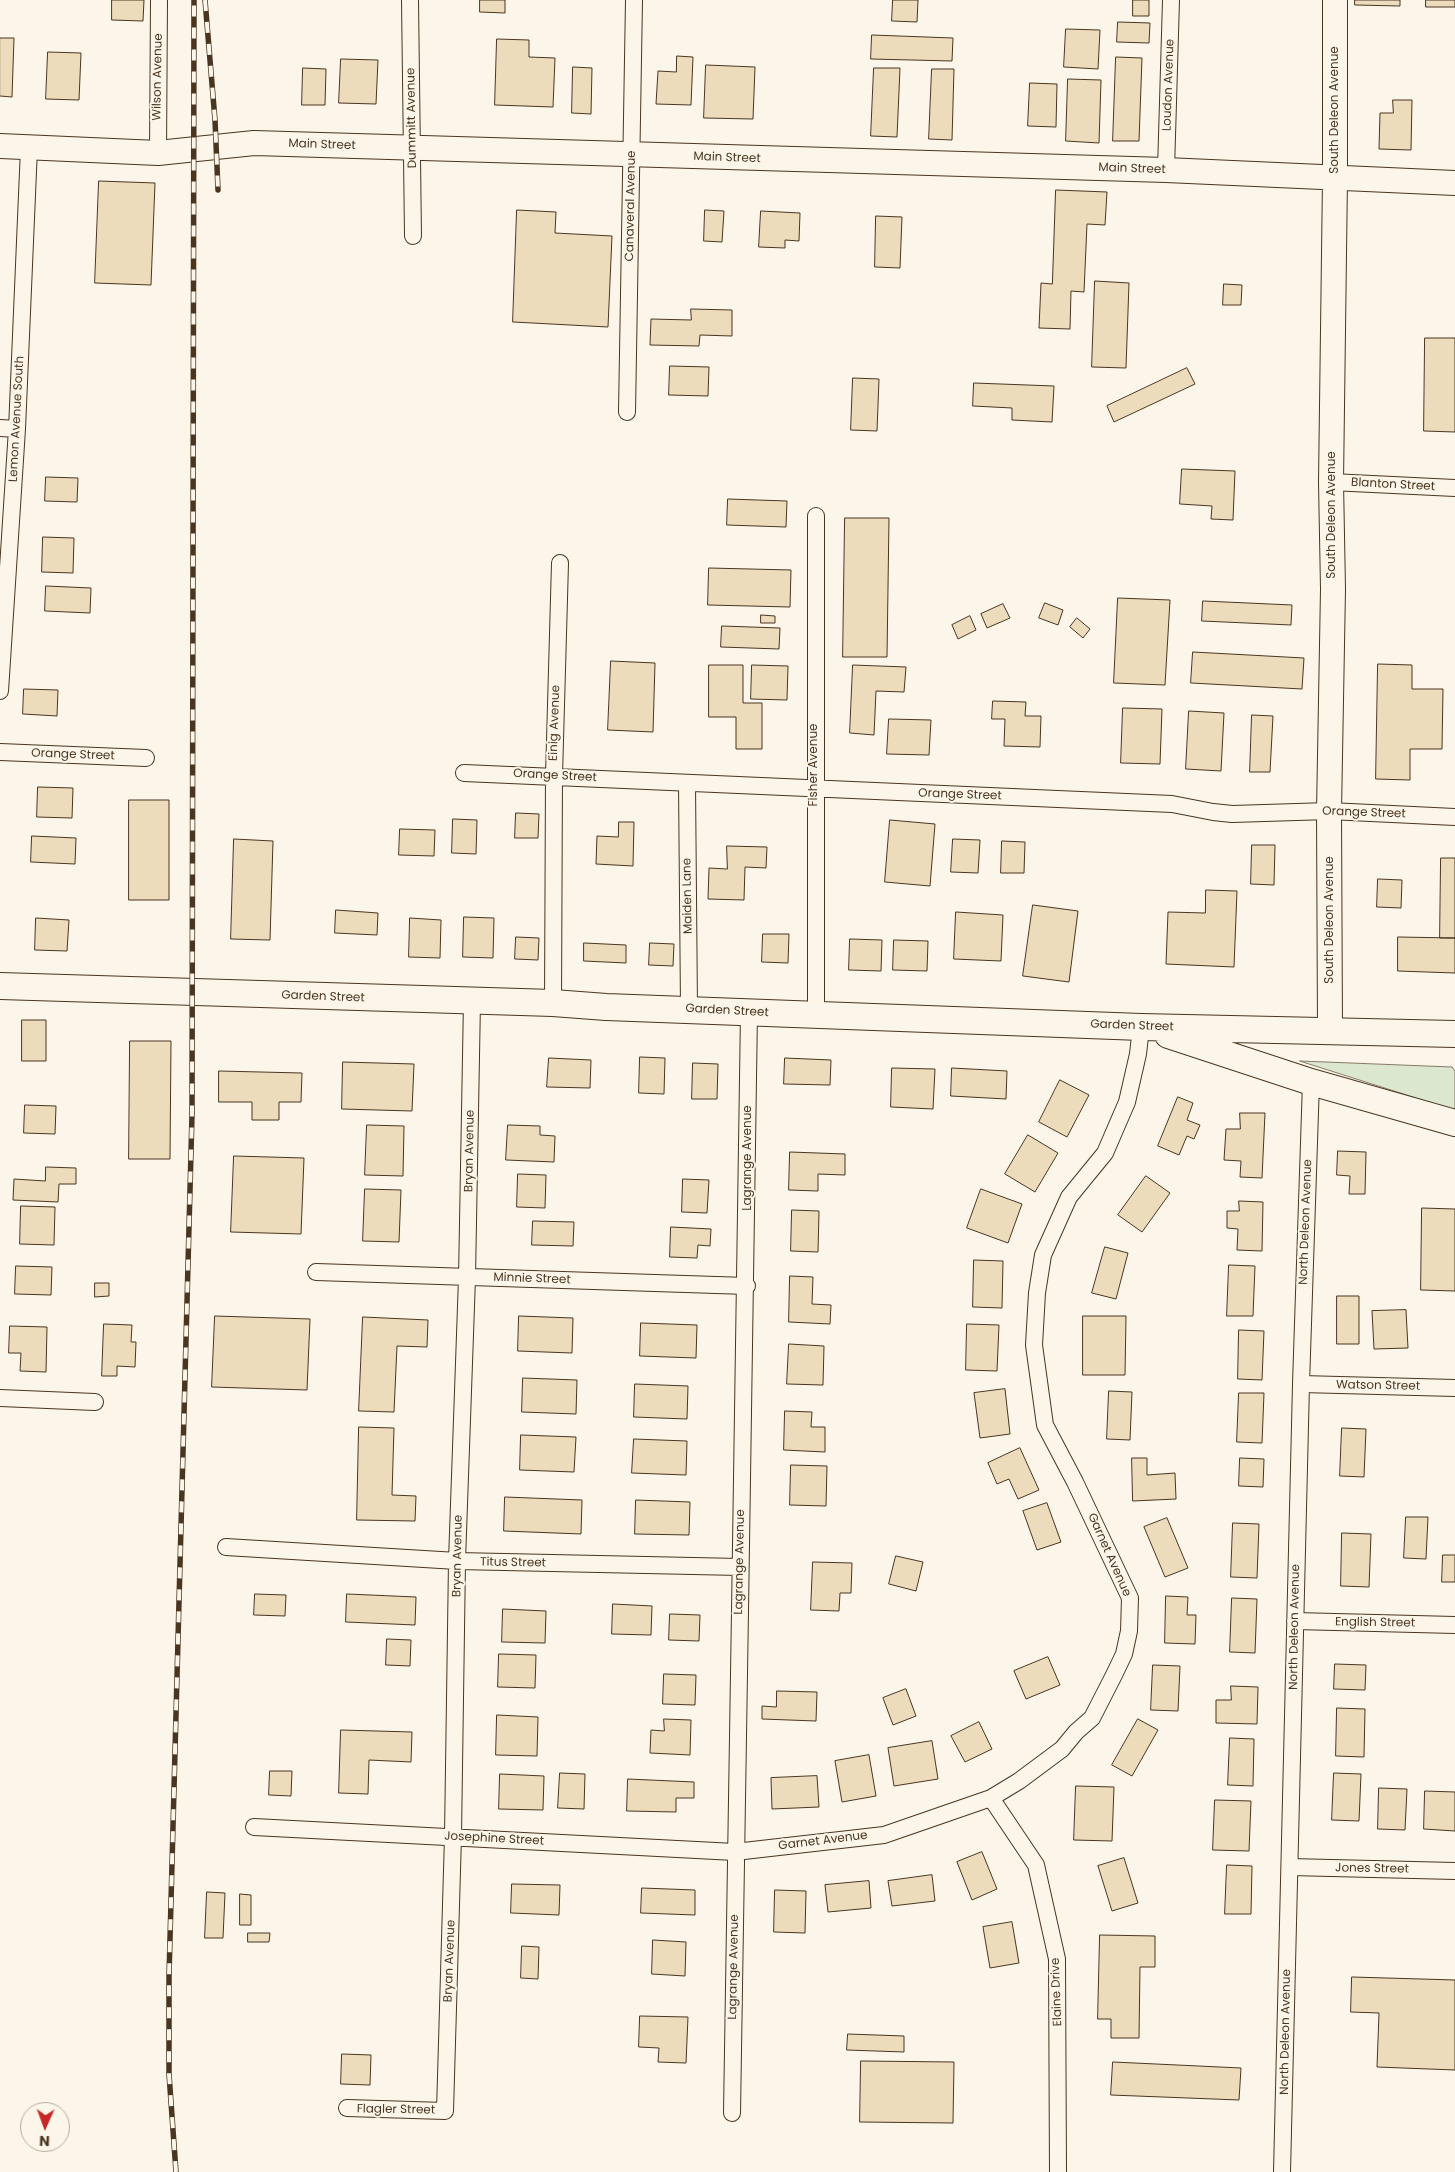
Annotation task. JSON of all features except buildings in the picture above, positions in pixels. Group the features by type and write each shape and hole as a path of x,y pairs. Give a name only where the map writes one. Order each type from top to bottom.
{"main road":[{"name":"Garden Street","path":"0,986 553,1003 606,1007 1141,1027 1455,1034"},
{"path":"1141,1027 1311,1082 1409,1108 1455,1123"}],"street":[{"name":"Wilson Avenue","path":"158,153 159,0"},
{"name":"Dummitt Avenue","path":"410,0 413,236"},
{"name":"Canaveral Avenue","path":"627,412 634,0"},
{"name":"Loudon Avenue","path":"1166,170 1171,0"},
{"name":"South Deleon Avenue","path":"1330,1030 1329,811 1333,588 1331,482 1336,178 1335,0"},
{"name":"Main Street","path":"0,146 158,153 254,143 1166,170 1455,183"},
{"name":"Lemon Avenue South","path":"0,691 17,429 29,148"},
{"path":"0,428 17,429"},
{"name":"Blanton Street","path":"1331,482 1455,488"},
{"name":"Fisher Avenue","path":"816,516 814,789 816,1014"},
{"name":"Einig Avenue","path":"553,1003 554,776 560,563"},
{"name":"Orange Street","path":"0,752 146,758"},
{"name":"Orange Street","path":"464,773 1172,804 1232,814 1329,811 1455,817"},
{"name":"Maiden Lane","path":"687,783 690,1009"},
{"name":"Bryan Avenue","path":"445,2111 454,1836 457,1561 467,1278 472,1002"},
{"name":"Lagrange Avenue","path":"732,2113 740,1567 747,1286 749,1012"},
{"name":"Garnet Avenue","path":"735,1852 884,1834 991,1798 1055,1755 1092,1718 1124,1654 1129,1631 1130,1598 1075,1482 1044,1425 1034,1345 1037,1293 1043,1255 1069,1197 1105,1153 1127,1102 1138,1054 1141,1027"},
{"name":"North Deleon Avenue","path":"1282,2172 1294,1621 1311,1082"},
{"name":"Minnie Street","path":"316,1272 747,1286"},
{"name":"Watson Street","path":"1301,1384 1455,1388"},
{"path":"0,1398 95,1402"},
{"name":"Titus Street","path":"226,1547 457,1561 740,1567"},
{"name":"English Street","path":"1294,1621 1455,1625"},
{"name":"Elaine Drive","path":"991,1798 1036,1865 1058,1960 1058,2172"},
{"name":"Josephine Street","path":"254,1827 735,1852"},
{"name":"Jones Street","path":"1290,1867 1455,1871"},
{"name":"Flagler Street","path":"347,2108 445,2111"}],"green space":[{"path":"1300,1061 1452,1067 1455,1071 1455,1110"}],"railway":[{"path":"176,2172 169,2074 169,1976 192,1115 194,0"},
{"path":"205,0 215,120 218,190"}]}
